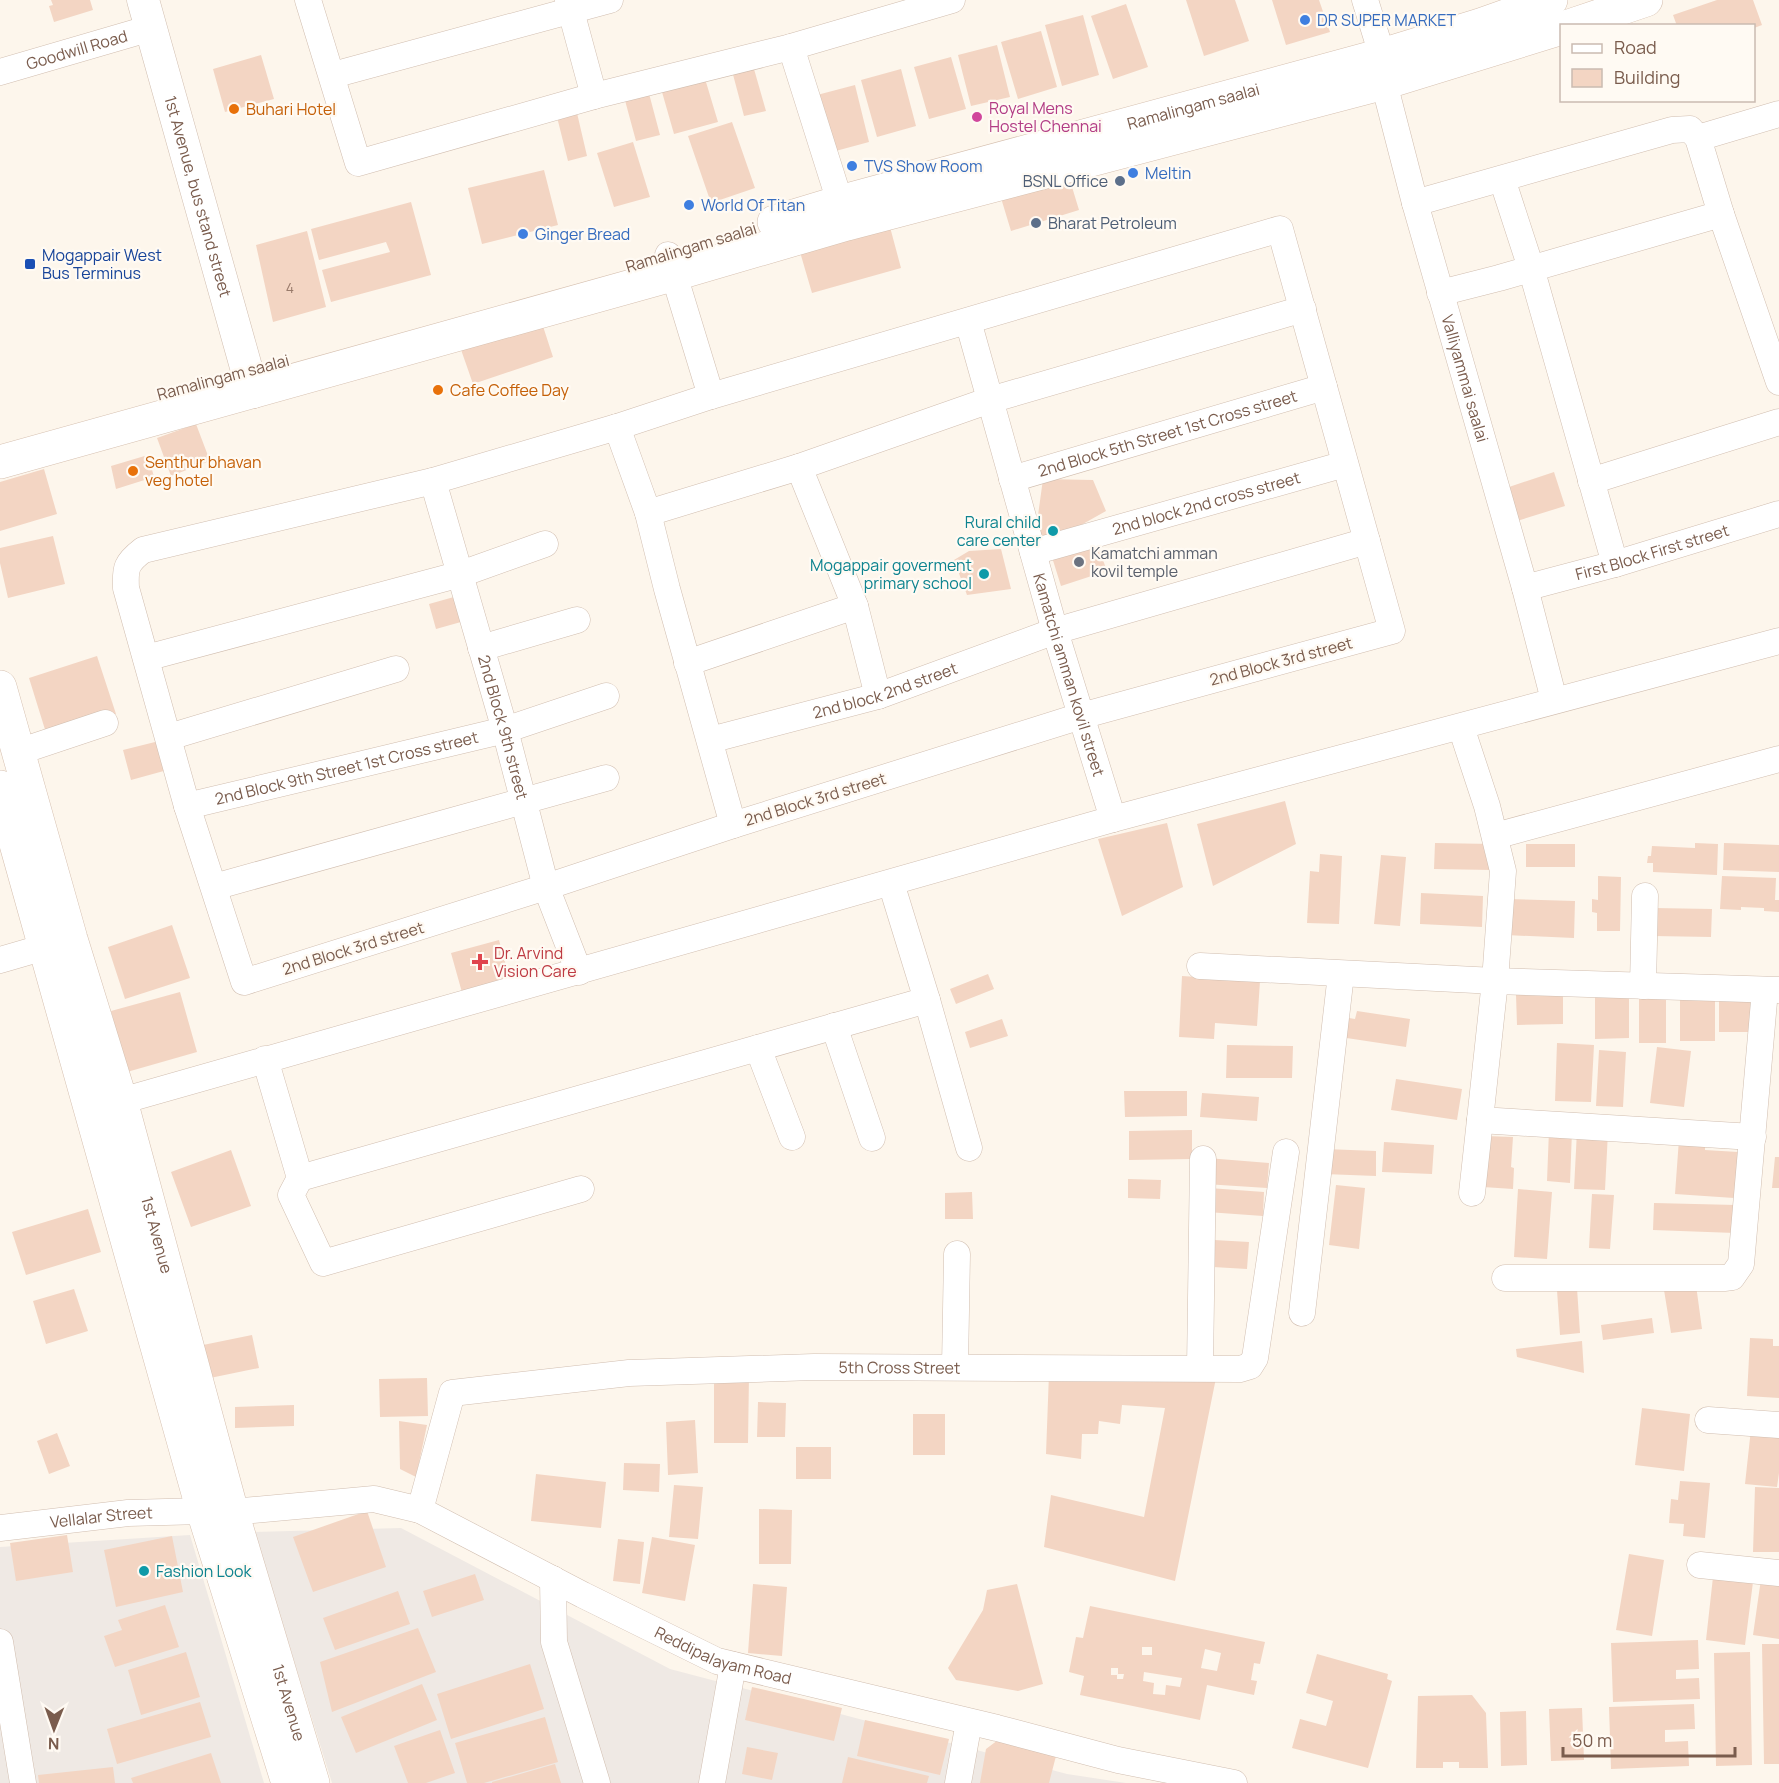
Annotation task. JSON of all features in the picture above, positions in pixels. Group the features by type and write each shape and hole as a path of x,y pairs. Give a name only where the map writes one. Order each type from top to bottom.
{"main road":[{"path":"1383,69 1480,25 1551,0"},
{"path":"1575,24 1632,4"},
{"path":"1383,69 1560,28"},
{"name":"Ramalingam saalai","path":"0,438 250,381 672,264 843,213 1383,69"},
{"path":"0,462 250,381"},
{"name":"1st Avenue","path":"0,687 18,752 95,1120 218,1512 313,1783"},
{"name":"1st Avenue","path":"0,787 58,943 121,1101 218,1512 288,1783"}],"street":[{"path":"308,0 333,75 358,163 594,96 791,47 952,0"},
{"path":"333,75 569,5 610,0"},
{"name":"Valliyammai saalai","path":"1365,0 1415,203 1525,588 1554,700"},
{"path":"569,5 594,96"},
{"name":"Goodwill Road","path":"0,72 147,14"},
{"name":"1st Avenue, bus stand street","path":"147,14 250,381"},
{"path":"791,47 843,213"},
{"path":"1698,138 1779,114"},
{"path":"1415,203 1672,129 1690,129 1698,138 1721,214 1779,382"},
{"path":"1502,179 1531,268 1615,564"},
{"path":"1440,293 1721,214"},
{"path":"606,778 214,887 187,806 126,588 125,572 131,559 143,550 433,482 617,427 711,396 1280,229 1367,541"},
{"path":"672,264 711,396"},
{"path":"648,513 800,467 990,400 1302,309"},
{"name":"Kamatchi amman kovil street","path":"968,321 1055,631 1113,819"},
{"name":"2nd Block 5th Street 1st Cross street","path":"1012,478 1324,387"},
{"path":"1591,481 1779,422"},
{"path":"617,427 648,513 733,825"},
{"name":"2nd block 2nd cross street","path":"1033,552 1344,464"},
{"path":"800,467 855,606 879,696"},
{"name":"2nd Block 9th street","path":"433,482 505,730 546,887 579,972"},
{"name":"First Block First street","path":"1525,588 1615,564 1779,514"},
{"name":"2nd Block 3rd street","path":"214,887 244,982 1081,716 1392,631 1367,541"},
{"name":"2nd block 2nd street","path":"710,740 879,696 1055,631 1367,541"},
{"path":"146,658 461,574 545,544"},
{"path":"687,663 855,606"},
{"path":"481,648 577,620"},
{"path":"95,1120 121,1101 265,1059 1113,819 1779,641"},
{"path":"169,737 396,669"},
{"name":"2nd Block 9th Street 1st Cross street","path":"187,806 505,730 606,696"},
{"path":"18,752 105,723"},
{"path":"1461,727 1487,806 1503,871 1495,981 1472,1193"},
{"path":"1495,836 1779,759"},
{"path":"891,883 969,1148"},
{"path":"1643,986 1645,896"},
{"path":"0,960 58,943"},
{"path":"1200,966 1495,981 1772,990 1753,1137 1741,1264 1732,1277 1504,1278"},
{"path":"1302,1313 1341,974"},
{"path":"300,1178 927,1000"},
{"path":"834,1026 872,1138"},
{"path":"758,1048 792,1137"},
{"path":"265,1059 300,1178 291,1195 323,1263 581,1189"},
{"path":"1479,1120 1753,1137"},
{"name":"5th Cross Street","path":"420,1510 452,1393 628,1373 814,1367 1240,1369 1250,1366 1255,1358 1286,1152"},
{"path":"1200,1368 1203,1159"},
{"path":"955,1367 957,1254"},
{"path":"1708,1420 1779,1425"},
{"name":"Reddipalayam Road","path":"218,1512 374,1499 420,1510 717,1661 969,1722 1118,1761 1168,1777 1234,1783"},
{"name":"Vellalar Street","path":"0,1528 128,1513 218,1512"},
{"path":"1700,1565 1779,1573"},
{"path":"553,1579 554,1642 597,1783"},
{"path":"0,1642 23,1783"},
{"path":"712,1783 733,1665"},
{"path":"958,1783 969,1722"}],"shaded area":[{"path":"401,1528 670,1669 1067,1774 1126,1783 332,1783 254,1532"},
{"path":"190,1535 264,1783 0,1783 0,1547"}],"building":[{"path":"51,0 90,0 93,10 54,22 49,6 53,5"},
{"path":"1186,0 1235,0 1249,41 1204,56"},
{"path":"1272,0 1319,0 1330,32 1286,45"},
{"path":"1717,0 1753,0 1762,25 1755,28 1755,24 1676,24 1673,15"},
{"path":"1126,4 1148,67 1113,79 1091,16"},
{"path":"1083,15 1099,75 1062,86 1045,25"},
{"path":"1041,31 1057,87 1018,99 1001,42"},
{"path":"997,45 1010,97 971,106 958,55"},
{"path":"261,55 274,99 225,112 213,69"},
{"path":"951,57 966,109 929,119 914,67"},
{"path":"752,62 766,111 744,116 731,67"},
{"path":"901,69 916,126 877,137 861,80"},
{"path":"703,72 718,122 674,134 660,85"},
{"path":"855,85 869,142 832,152 817,95"},
{"path":"647,86 660,135 636,141 623,93"},
{"path":"577,113 587,156 568,161 557,117"},
{"path":"732,122 755,188 711,203 688,136"},
{"path":"633,142 650,197 614,207 597,153"},
{"path":"544,170 558,225 482,244 468,188"},
{"path":"1069,177 1079,210 1011,231 1001,198"},
{"path":"411,202 431,275 331,302 322,270 390,252 386,242 319,260 311,229"},
{"path":"890,227 901,268 812,293 800,252"},
{"path":"307,231 326,307 273,322 256,245"},
{"path":"539,314 553,357 473,384 458,341"},
{"path":"196,424 210,461 171,476 157,438"},
{"name":"Senthur bhavan veg hotel","path":"148,455 154,477 116,489 111,466"},
{"path":"44,469 57,514 0,531 0,482"},
{"path":"1554,472 1565,506 1517,521 1506,488"},
{"name":"Rural child care center","path":"1043,479 1093,480 1106,511 1033,552"},
{"path":"53,536 65,584 8,598 0,563 0,548"},
{"name":"Kamatchi amman kovil temple","path":"1096,541 1107,571 1061,586 1051,554"},
{"name":"Mogappair goverment primary school","path":"1001,549 1011,589 967,595 954,560 969,551"},
{"path":"461,595 468,620 436,629 429,604"},
{"path":"97,656 116,714 47,736 29,678"},
{"path":"163,740 171,769 131,780 123,750"},
{"path":"1285,801 1296,844 1213,886 1197,824"},
{"path":"1167,823 1183,887 1122,916 1098,839"},
{"path":"1435,843 1493,844 1492,870 1434,869"},
{"path":"1695,843 1718,844 1717,875 1653,872 1653,863 1647,863 1648,856 1651,856 1652,846 1695,848"},
{"path":"1724,843 1779,845 1779,872 1723,870"},
{"path":"1526,844 1575,844 1575,867 1526,867"},
{"path":"1320,854 1342,856 1339,924 1307,923 1310,871 1319,872"},
{"path":"1381,855 1406,857 1400,926 1374,924"},
{"path":"1598,876 1621,877 1620,931 1597,931 1597,913 1592,912 1592,899 1598,900"},
{"path":"1722,876 1776,878 1775,900 1779,900 1779,912 1764,911 1764,908 1720,909"},
{"path":"1421,893 1483,896 1482,927 1420,924"},
{"path":"1507,899 1575,901 1574,938 1506,935"},
{"path":"1654,908 1712,909 1711,937 1653,936"},
{"path":"172,925 190,978 125,999 108,947"},
{"path":"499,940 511,984 463,996 451,953"},
{"path":"988,974 994,989 956,1004 950,989"},
{"path":"1182,976 1260,981 1257,1026 1215,1023 1214,1039 1179,1037"},
{"path":"1595,990 1629,990 1629,1038 1595,1039"},
{"path":"180,992 197,1052 127,1072 111,1011"},
{"path":"1680,993 1715,993 1715,1041 1680,1041"},
{"path":"1639,994 1666,994 1666,1043 1639,1043"},
{"path":"1516,995 1563,995 1563,1024 1517,1025"},
{"path":"1719,995 1759,995 1759,1032 1719,1032"},
{"path":"1357,1011 1410,1019 1406,1047 1340,1037 1343,1017 1355,1019"},
{"path":"1002,1019 1008,1036 970,1048 965,1032"},
{"path":"1557,1043 1594,1045 1591,1102 1555,1101"},
{"path":"1227,1045 1293,1046 1292,1078 1226,1078"},
{"path":"1657,1047 1691,1051 1684,1107 1650,1103"},
{"path":"1599,1050 1626,1052 1623,1107 1596,1106"},
{"path":"1396,1079 1462,1089 1457,1120 1391,1110"},
{"path":"1124,1091 1187,1091 1187,1116 1125,1117"},
{"path":"1202,1093 1259,1097 1257,1121 1200,1117"},
{"path":"1192,1130 1192,1159 1129,1160 1129,1131"},
{"path":"1549,1130 1572,1131 1570,1183 1547,1181"},
{"path":"1577,1131 1608,1132 1605,1190 1574,1189"},
{"path":"1486,1136 1513,1137 1511,1167 1514,1168 1513,1189 1483,1187"},
{"path":"1679,1139 1705,1141 1705,1150 1738,1152 1734,1198 1675,1194"},
{"path":"1384,1142 1434,1145 1432,1174 1382,1172"},
{"path":"1325,1149 1376,1151 1376,1176 1324,1174"},
{"path":"231,1150 251,1206 191,1227 171,1172"},
{"path":"1775,1157 1779,1157 1779,1188 1772,1188"},
{"path":"1207,1158 1269,1163 1267,1188 1205,1184"},
{"path":"1128,1179 1161,1180 1160,1199 1128,1198"},
{"path":"1336,1185 1365,1188 1359,1249 1329,1245"},
{"path":"1209,1188 1264,1192 1263,1216 1207,1212"},
{"path":"1518,1189 1552,1192 1547,1259 1514,1257"},
{"path":"972,1192 973,1219 945,1219 945,1193"},
{"path":"1592,1194 1614,1195 1610,1249 1589,1248"},
{"path":"1654,1203 1736,1205 1735,1233 1653,1230"},
{"path":"88,1209 101,1252 26,1275 12,1232"},
{"path":"1214,1240 1249,1242 1247,1269 1213,1267"},
{"path":"1696,1285 1702,1329 1671,1333 1664,1290"},
{"path":"1577,1288 1580,1333 1560,1335 1557,1290"},
{"path":"74,1289 88,1331 46,1344 33,1301"},
{"path":"1652,1318 1654,1333 1603,1340 1601,1325"},
{"path":"252,1335 259,1368 210,1378 203,1345"},
{"path":"1750,1338 1773,1339 1773,1346 1779,1346 1779,1398 1747,1396"},
{"path":"1582,1341 1584,1373 1517,1357 1516,1349"},
{"path":"1049,1373 1216,1378 1175,1581 1044,1547 1051,1495 1144,1517 1165,1408 1122,1405 1120,1424 1099,1421 1098,1434 1082,1434 1081,1459 1046,1454"},
{"path":"714,1375 749,1375 748,1443 714,1443"},
{"path":"427,1378 428,1416 380,1417 379,1379"},
{"path":"758,1402 786,1403 785,1437 757,1437"},
{"path":"294,1405 294,1426 235,1428 235,1407"},
{"path":"1642,1408 1690,1414 1684,1471 1635,1465"},
{"path":"913,1414 945,1414 945,1455 913,1455"},
{"path":"695,1420 698,1473 668,1475 666,1422"},
{"path":"399,1421 427,1425 416,1477 400,1469"},
{"path":"1751,1429 1779,1431 1777,1487 1745,1484"},
{"path":"57,1433 70,1466 49,1474 37,1441"},
{"path":"796,1447 831,1447 831,1479 796,1479"},
{"path":"624,1463 660,1464 659,1492 623,1490"},
{"path":"536,1474 606,1482 601,1528 531,1521"},
{"path":"1680,1481 1710,1483 1705,1538 1683,1536 1684,1524 1669,1523 1671,1499 1678,1500"},
{"path":"674,1485 703,1487 698,1539 669,1537"},
{"path":"1755,1487 1779,1488 1779,1552 1753,1552"},
{"path":"759,1509 792,1510 791,1564 759,1564"},
{"path":"367,1511 386,1567 313,1592 293,1537"},
{"path":"67,1535 73,1572 16,1581 10,1543"},
{"name":"Fashion Look","path":"172,1536 183,1592 116,1607 104,1550"},
{"path":"652,1537 695,1545 685,1601 642,1593"},
{"path":"618,1539 644,1542 640,1584 613,1581"},
{"path":"1629,1554 1664,1560 1652,1636 1616,1630"},
{"path":"1762,1572 1779,1574 1779,1639 1753,1635"},
{"path":"475,1574 484,1600 432,1617 423,1591"},
{"path":"1713,1577 1753,1582 1745,1645 1706,1640"},
{"path":"753,1584 787,1587 782,1656 748,1653"},
{"path":"1017,1584 1043,1684 1018,1691 956,1680 948,1668 983,1610 987,1590"},
{"path":"398,1591 410,1624 335,1650 323,1618"},
{"path":"165,1605 179,1647 115,1667 104,1636 122,1630 118,1620"},
{"path":"1090,1606 1265,1642 1260,1664 1254,1663 1251,1680 1257,1681 1254,1695 1207,1685 1200,1720 1080,1695 1084,1676 1069,1672 1076,1637 1083,1638","holes":["1142,1647 1152,1647 1152,1655 1142,1655","1205,1649 1221,1653 1217,1671 1201,1668","1111,1668 1118,1668 1118,1674 1124,1674 1123,1679 1117,1679 1117,1675 1111,1675","1144,1672 1182,1678 1180,1687 1166,1685 1165,1695 1153,1694 1154,1683 1143,1681"]},
{"path":"418,1628 436,1672 332,1712 320,1662"},
{"path":"1698,1640 1699,1669 1676,1670 1676,1679 1699,1678 1700,1699 1613,1702 1611,1643"},
{"path":"1762,1644 1779,1644 1779,1764 1764,1764"},
{"path":"186,1652 200,1697 141,1715 128,1670"},
{"path":"1750,1652 1752,1765 1716,1766 1714,1653"},
{"path":"1317,1654 1388,1674 1387,1679 1392,1681 1368,1768 1292,1748 1300,1719 1326,1726 1333,1701 1306,1693"},
{"path":"530,1664 544,1709 451,1739 437,1694"},
{"path":"422,1684 437,1720 356,1753 341,1717"},
{"path":"752,1687 842,1708 834,1741 745,1720"},
{"path":"1472,1695 1486,1713 1488,1768 1459,1768 1459,1762 1443,1762 1443,1768 1416,1768 1418,1696"},
{"path":"200,1702 211,1737 117,1764 107,1729"},
{"path":"1694,1704 1695,1729 1665,1730 1665,1742 1688,1741 1689,1766 1611,1769 1609,1707"},
{"path":"1582,1708 1584,1760 1551,1761 1549,1709"},
{"path":"1526,1711 1527,1765 1501,1766 1500,1712"},
{"path":"545,1717 558,1762 484,1783 467,1783 455,1743"},
{"path":"865,1720 949,1739 940,1775 857,1756"},
{"path":"440,1730 455,1773 426,1783 408,1783 394,1746"},
{"path":"998,1740 1056,1756 1049,1783 980,1783 986,1749"},
{"path":"747,1747 778,1753 772,1780 742,1774"},
{"path":"211,1753 221,1783 133,1783 131,1778"},
{"path":"848,1757 929,1776 927,1783 842,1783"},
{"path":"555,1764 561,1783 492,1783 492,1782"},
{"path":"113,1767 115,1783 39,1783 38,1775"}],"place":[{"name":"DR SUPER MARKET","path":"1305,20"},
{"name":"Buhari Hotel","path":"234,109"},
{"name":"Royal Mens Hostel Chennai","path":"977,117"},
{"name":"TVS Show Room","path":"852,166"},
{"name":"Meltin","path":"1133,173"},
{"name":"BSNL Office","path":"1120,181"},
{"name":"World Of Titan","path":"689,205"},
{"name":"Bharat Petroleum","path":"1036,223"},
{"name":"Ginger Bread","path":"523,234"},
{"name":"Mogappair West Bus Terminus","path":"30,264"},
{"name":"Cafe Coffee Day","path":"438,390"},
{"name":"Senthur bhavan veg hotel","path":"133,471"},
{"name":"Rural child care center","path":"1053,531"},
{"name":"Kamatchi amman kovil temple","path":"1079,562"},
{"name":"Mogappair goverment primary school","path":"984,574"},
{"name":"Dr. Arvind Vision Care","path":"480,962"},
{"name":"Fashion Look","path":"144,1571"}]}
